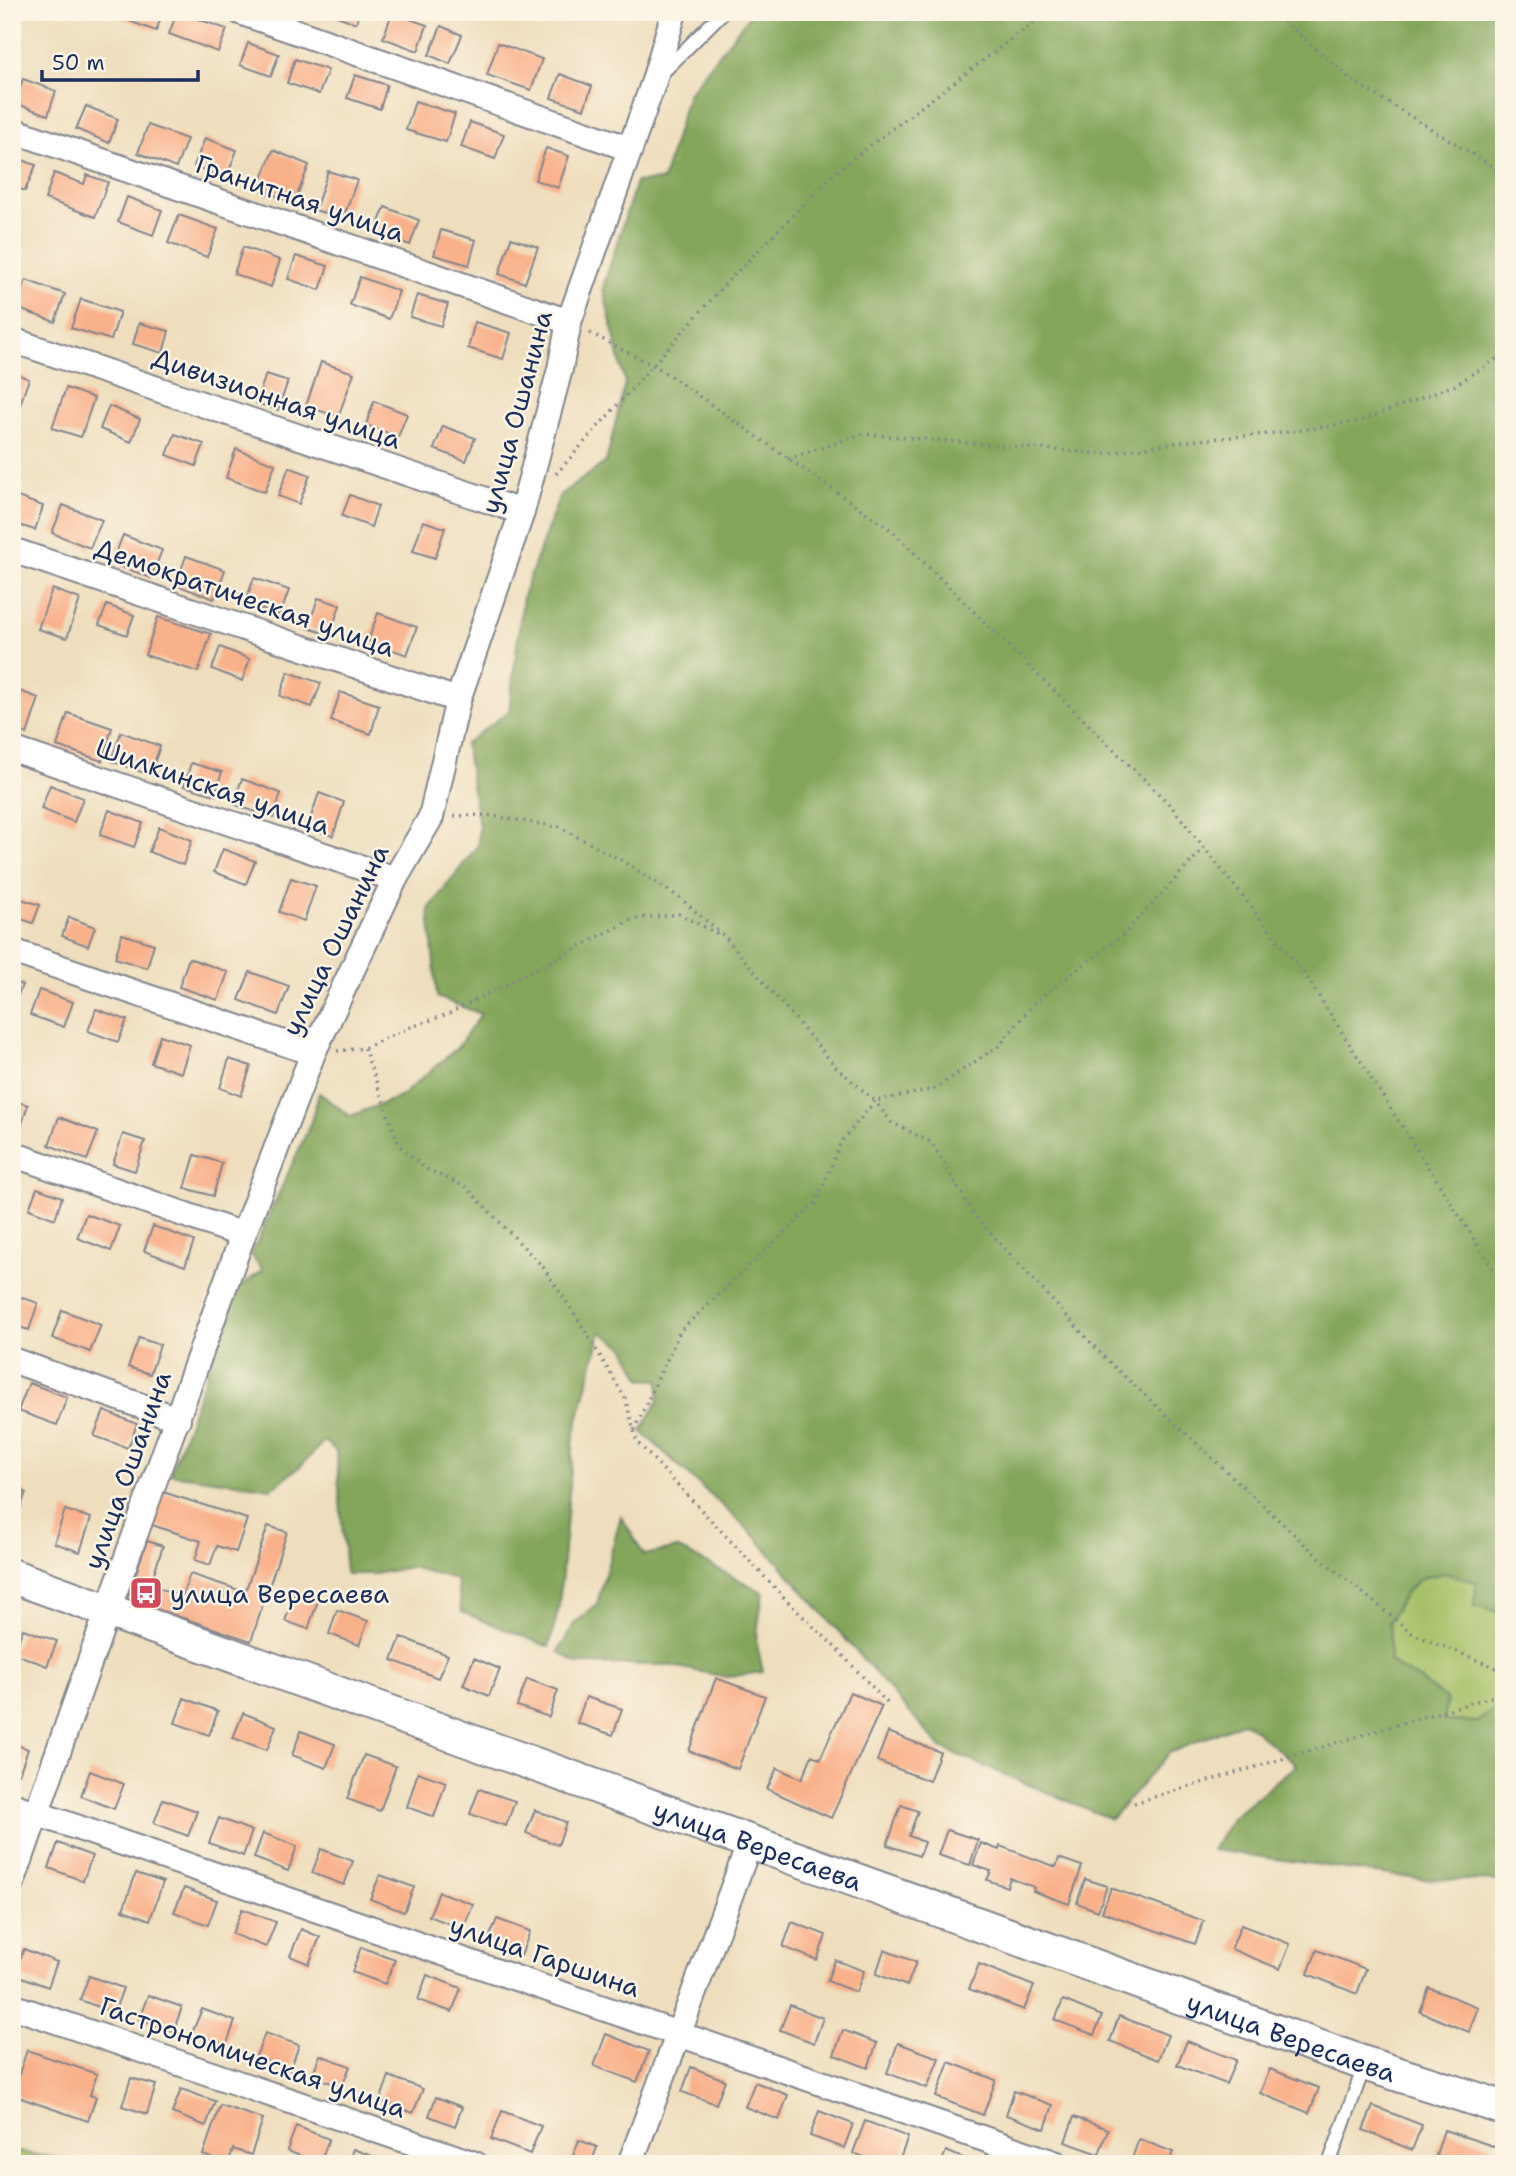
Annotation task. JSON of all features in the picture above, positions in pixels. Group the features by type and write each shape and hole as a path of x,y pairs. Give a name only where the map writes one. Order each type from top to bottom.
{"street":[{"path":"240,12 630,149"},
{"name":"улица Ошанина","path":"12,1883 243,1235 313,1053 395,879 431,817 458,700 522,512 560,369 569,322 654,81 674,12"},
{"name":"Гранитная улица","path":"12,130 569,322"},
{"name":"Дивизионная улица","path":"12,340 522,512"},
{"name":"Демократическая улица","path":"12,550 458,700"},
{"name":"Шилкинская улица","path":"12,749 395,879"},
{"path":"12,951 313,1053"},
{"path":"12,1154 243,1235"},
{"path":"12,1360 178,1419"},
{"name":"улица Вересаева","path":"12,1576 1366,2064 1504,2108"},
{"name":"улица Гаршина","path":"12,1805 1057,2164"},
{"path":"630,2164 750,1842"},
{"name":"Гастрономическая улица","path":"12,2006 475,2164"}],"lane":[{"path":"654,81 723,12"},
{"path":"1329,2164 1366,2064"}],"path":[{"path":"550,481 725,284 839,169 1026,28 1053,12"},
{"path":"1273,12 1353,81 1495,168 1503,185"},
{"path":"569,322 652,366 891,530 1171,806 1306,976 1504,1286"},
{"path":"788,459 863,434 1103,454 1187,441 1289,432 1361,421 1455,385 1504,354"},
{"path":"431,817 486,815 559,827 621,860 680,898 726,938 836,1067 874,1101 891,1122 932,1143 974,1215 1106,1359 1313,1552 1413,1634 1504,1671"},
{"path":"634,1430 680,1331 816,1203 841,1142 874,1101 934,1090 1000,1045 1035,1002 1125,933 1204,848"},
{"path":"313,1053 364,1048 448,1014 633,919 679,914 726,938"},
{"path":"364,1048 399,1145 424,1168 466,1187 543,1267 625,1398 636,1442 889,1705"},
{"path":"1134,1803 1504,1693"}],"green space":[{"path":"752,12 1504,12 1504,1614 1475,1606 1476,1582 1444,1573 1421,1578 1406,1592 1389,1621 1390,1662 1447,1700 1443,1721 1477,1722 1500,1705 1504,1705 1504,1881 1418,1879 1212,1850 1233,1817 1296,1765 1245,1722 1169,1753 1111,1819 941,1748 755,1536 641,1431 659,1400 659,1380 642,1379 624,1347 601,1332 574,1436 559,1606 549,1647 462,1612 456,1579 410,1567 375,1574 346,1574 336,1451 324,1441 303,1464 272,1488 170,1474 237,1289 263,1270 251,1255 310,1125 319,1093 350,1116 400,1097 457,1048 481,1014 437,997 429,909 478,845 479,826 465,744 509,711 523,596 560,495 606,462 625,383 603,288 636,182 663,180 688,94"},
{"path":"621,1516 644,1555 677,1548 763,1592 756,1640 763,1672 727,1677 667,1665 578,1664 558,1652 574,1624 597,1604"},
{"path":"1445,1573 1477,1582 1475,1606 1504,1614 1504,1705 1500,1705 1477,1722 1443,1721 1446,1700 1390,1662 1389,1621 1406,1592 1421,1578"},
{"path":"12,2151 68,2160 67,2164 12,2164"}],"building":[{"path":"105,12 163,12 156,31"},
{"path":"177,12 227,29 218,52 169,34"},
{"path":"326,12 359,12 356,23"},
{"path":"392,13 427,25 418,51 383,38"},
{"path":"441,26 462,35 450,64 429,55"},
{"path":"248,43 279,54 271,76 240,65"},
{"path":"498,43 542,59 531,90 487,75"},
{"path":"295,59 328,70 319,94 287,83"},
{"path":"560,74 592,86 584,109 551,98"},
{"path":"355,75 387,85 380,109 347,98"},
{"path":"23,79 56,91 48,115 14,103"},
{"path":"415,101 455,114 446,142 406,130"},
{"path":"86,106 118,119 109,143 76,129"},
{"path":"470,122 504,134 495,159 461,147"},
{"path":"148,125 187,139 176,168 138,153"},
{"path":"205,138 237,150 226,178 194,166"},
{"path":"546,148 569,156 558,188 535,180"},
{"path":"273,150 309,165 294,203 258,189"},
{"path":"12,156 36,165 25,191 12,186"},
{"path":"328,171 357,180 343,219 315,210"},
{"path":"54,173 84,184 87,175 108,182 95,217 45,199"},
{"path":"127,197 162,210 153,235 118,222"},
{"path":"385,207 419,220 410,245 375,232"},
{"path":"179,215 218,229 207,257 168,243"},
{"path":"441,230 476,240 469,265 434,255"},
{"path":"511,238 538,247 525,283 499,274"},
{"path":"243,247 280,260 271,287 234,274"},
{"path":"296,256 328,266 320,290 288,279"},
{"path":"360,277 399,291 389,319 350,305"},
{"path":"26,280 65,294 55,322 16,308"},
{"path":"417,295 448,304 441,326 410,317"},
{"path":"81,299 120,312 111,340 71,328"},
{"path":"475,322 511,333 503,359 468,348"},
{"path":"139,323 169,331 163,353 133,344"},
{"path":"321,362 354,373 338,417 306,406"},
{"path":"12,372 29,379 19,407 12,404"},
{"path":"266,374 288,381 278,410 256,403"},
{"path":"66,388 94,398 81,437 52,428"},
{"path":"374,401 407,414 398,437 366,425"},
{"path":"109,406 140,419 131,442 100,429"},
{"path":"443,426 475,438 466,461 434,449"},
{"path":"175,434 204,444 196,466 167,455"},
{"path":"236,449 275,464 265,492 226,478"},
{"path":"289,467 310,475 299,504 278,496"},
{"path":"12,495 43,506 35,530 12,523"},
{"path":"350,495 378,506 371,527 342,516"},
{"path":"63,505 102,520 90,548 52,533"},
{"path":"423,521 445,528 435,558 413,551"},
{"path":"123,535 162,550 151,578 112,563"},
{"path":"186,556 225,570 214,599 176,585"},
{"path":"254,578 289,590 280,615 245,603"},
{"path":"52,589 80,599 67,638 38,629"},
{"path":"318,598 340,605 330,635 308,628"},
{"path":"107,605 134,615 127,635 99,625"},
{"path":"378,613 417,627 407,655 368,641"},
{"path":"158,617 211,634 198,672 145,655"},
{"path":"220,647 250,659 242,681 212,669"},
{"path":"288,672 321,683 312,707 280,696"},
{"path":"16,690 39,698 27,734 12,729 12,701"},
{"path":"340,692 379,705 371,734 331,721"},
{"path":"68,713 112,728 102,761 57,746"},
{"path":"121,732 160,746 150,775 111,761"},
{"path":"191,763 222,772 215,795 184,786"},
{"path":"242,779 281,793 273,818 233,804"},
{"path":"50,785 83,798 74,822 41,809"},
{"path":"319,793 344,802 333,836 307,828"},
{"path":"109,810 143,823 134,847 100,835"},
{"path":"159,827 192,840 183,865 149,852"},
{"path":"223,849 255,861 246,884 214,872"},
{"path":"291,878 316,886 304,921 279,912"},
{"path":"12,896 40,905 33,923 12,916"},
{"path":"69,917 95,927 88,946 62,936"},
{"path":"122,934 154,944 147,968 115,958"},
{"path":"189,958 228,972 218,1000 179,987"},
{"path":"250,972 289,986 278,1015 239,1000"},
{"path":"12,981 22,985 12,1009"},
{"path":"39,990 73,1002 64,1027 30,1015"},
{"path":"96,1009 127,1020 118,1042 88,1031"},
{"path":"160,1035 190,1045 181,1073 151,1063"},
{"path":"229,1059 251,1066 241,1096 220,1088"},
{"path":"12,1100 28,1105 20,1129 12,1126"},
{"path":"59,1117 98,1132 87,1160 49,1145"},
{"path":"123,1134 145,1141 135,1171 113,1164"},
{"path":"195,1155 222,1163 213,1196 185,1188"},
{"path":"37,1188 62,1197 55,1219 29,1209"},
{"path":"86,1214 120,1226 111,1251 77,1238"},
{"path":"153,1226 194,1241 185,1266 144,1251"},
{"path":"12,1294 38,1303 29,1330 12,1325"},
{"path":"62,1310 101,1325 90,1352 52,1338"},
{"path":"139,1338 160,1345 150,1374 128,1367"},
{"path":"29,1383 67,1397 57,1425 18,1411"},
{"path":"104,1411 137,1424 128,1448 94,1436"},
{"path":"12,1487 26,1492 16,1521 12,1519"},
{"path":"163,1492 247,1519 236,1552 217,1546 210,1565 195,1560 201,1541 152,1525"},
{"path":"65,1510 91,1518 80,1552 54,1543"},
{"path":"268,1526 287,1532 251,1641 127,1599 147,1541 163,1546 150,1585 182,1596 190,1574 245,1592"},
{"path":"296,1590 319,1598 308,1629 285,1621"},
{"path":"337,1610 368,1621 359,1645 329,1634"},
{"path":"23,1629 57,1641 47,1666 13,1653"},
{"path":"401,1637 448,1655 438,1678 392,1660"},
{"path":"474,1658 500,1669 489,1696 463,1685"},
{"path":"716,1678 765,1696 738,1769 689,1751"},
{"path":"527,1679 558,1690 549,1717 517,1706"},
{"path":"850,1692 882,1706 831,1818 767,1789 777,1768 802,1779 812,1755 820,1759"},
{"path":"586,1697 622,1709 613,1735 577,1723"},
{"path":"184,1698 218,1711 209,1735 175,1723"},
{"path":"243,1713 276,1726 267,1750 233,1738"},
{"path":"301,1731 335,1744 326,1768 292,1755"},
{"path":"888,1732 940,1752 929,1781 877,1761"},
{"path":"12,1743 28,1749 19,1774 12,1772"},
{"path":"364,1755 396,1766 380,1811 347,1799"},
{"path":"90,1771 124,1784 114,1809 81,1796"},
{"path":"418,1772 446,1782 434,1817 407,1807"},
{"path":"479,1789 515,1801 506,1826 470,1814"},
{"path":"163,1799 197,1811 188,1836 154,1823"},
{"path":"901,1805 918,1811 909,1836 924,1842 919,1856 887,1845"},
{"path":"535,1810 566,1822 558,1845 526,1833"},
{"path":"219,1818 252,1831 243,1856 209,1843"},
{"path":"947,1830 978,1840 970,1865 938,1855"},
{"path":"263,1833 297,1846 288,1871 254,1858"},
{"path":"58,1843 92,1856 83,1881 49,1868"},
{"path":"981,1843 999,1850 1000,1846 1056,1867 1059,1858 1082,1866 1069,1904 1033,1891 1034,1887 1010,1878 1007,1887 987,1880 991,1871 973,1865"},
{"path":"321,1849 353,1861 344,1885 312,1873"},
{"path":"136,1873 163,1882 150,1920 123,1910"},
{"path":"380,1875 414,1887 404,1912 370,1899"},
{"path":"1085,1879 1107,1886 1098,1911 1077,1903"},
{"path":"184,1888 217,1900 208,1925 174,1912"},
{"path":"1111,1888 1204,1921 1195,1944 1102,1912"},
{"path":"439,1892 473,1904 463,1929 429,1916"},
{"path":"242,1909 276,1922 266,1947 232,1934"},
{"path":"497,1919 530,1931 521,1956 487,1943"},
{"path":"792,1922 826,1935 817,1960 783,1947"},
{"path":"1241,1925 1290,1944 1280,1969 1231,1949"},
{"path":"301,1929 320,1937 309,1964 290,1956"},
{"path":"361,1947 395,1960 385,1984 352,1972"},
{"path":"24,1949 57,1962 48,1987 14,1974"},
{"path":"884,1950 916,1962 907,1986 876,1974"},
{"path":"1317,1950 1366,1969 1357,1994 1308,1974"},
{"path":"835,1960 864,1971 856,1992 827,1981"},
{"path":"979,1964 1034,1986 1024,2010 969,1989"},
{"path":"427,1975 461,1988 452,2012 418,2000"},
{"path":"89,1976 123,1988 114,2013 80,2000"},
{"path":"1429,1988 1478,2007 1469,2032 1420,2012"},
{"path":"148,1995 182,2007 173,2032 139,2019"},
{"path":"1063,2000 1102,2016 1094,2035 1055,2020"},
{"path":"790,2005 823,2018 814,2043 780,2030"},
{"path":"202,2009 235,2021 226,2046 192,2033"},
{"path":"1119,2016 1168,2035 1158,2060 1110,2041"},
{"path":"843,2030 877,2043 868,2068 834,2055"},
{"path":"265,2033 299,2045 290,2070 256,2057"},
{"path":"606,2034 649,2051 637,2082 594,2066"},
{"path":"1187,2041 1236,2060 1226,2084 1177,2065"},
{"path":"898,2043 939,2058 927,2088 887,2073"},
{"path":"27,2050 97,2074 90,2095 96,2097 88,2121 12,2095"},
{"path":"320,2055 350,2066 342,2087 312,2076"},
{"path":"949,2062 996,2080 983,2115 936,2097"},
{"path":"691,2067 725,2080 716,2104 682,2092"},
{"path":"1270,2069 1319,2088 1309,2113 1260,2093"},
{"path":"389,2076 423,2089 413,2113 380,2101"},
{"path":"131,2078 156,2085 147,2114 122,2106"},
{"path":"755,2082 788,2095 779,2120 745,2107"},
{"path":"181,2089 215,2101 206,2126 172,2113"},
{"path":"1014,2091 1053,2105 1045,2129 1006,2115"},
{"path":"436,2097 462,2107 455,2126 429,2116"},
{"path":"220,2105 263,2119 251,2155 233,2149 228,2164 203,2155"},
{"path":"1373,2106 1422,2125 1412,2150 1363,2130"},
{"path":"502,2111 541,2126 530,2154 491,2139"},
{"path":"819,2111 853,2124 844,2148 810,2136"},
{"path":"1074,2117 1108,2129 1099,2154 1065,2142"},
{"path":"865,2121 908,2137 898,2164 883,2164 853,2153"},
{"path":"296,2126 329,2139 320,2163 287,2151"},
{"path":"1444,2130 1502,2149 1497,2164 1463,2164 1436,2155"},
{"path":"1139,2139 1173,2152 1168,2164 1130,2164"},
{"path":"579,2140 597,2147 591,2164 570,2164"},
{"path":"353,2149 391,2163 391,2164 348,2164"},
{"path":"946,2151 970,2161 969,2164 941,2164"}],"place":[{"name":"улица Вересаева","path":"146,1593"}]}
